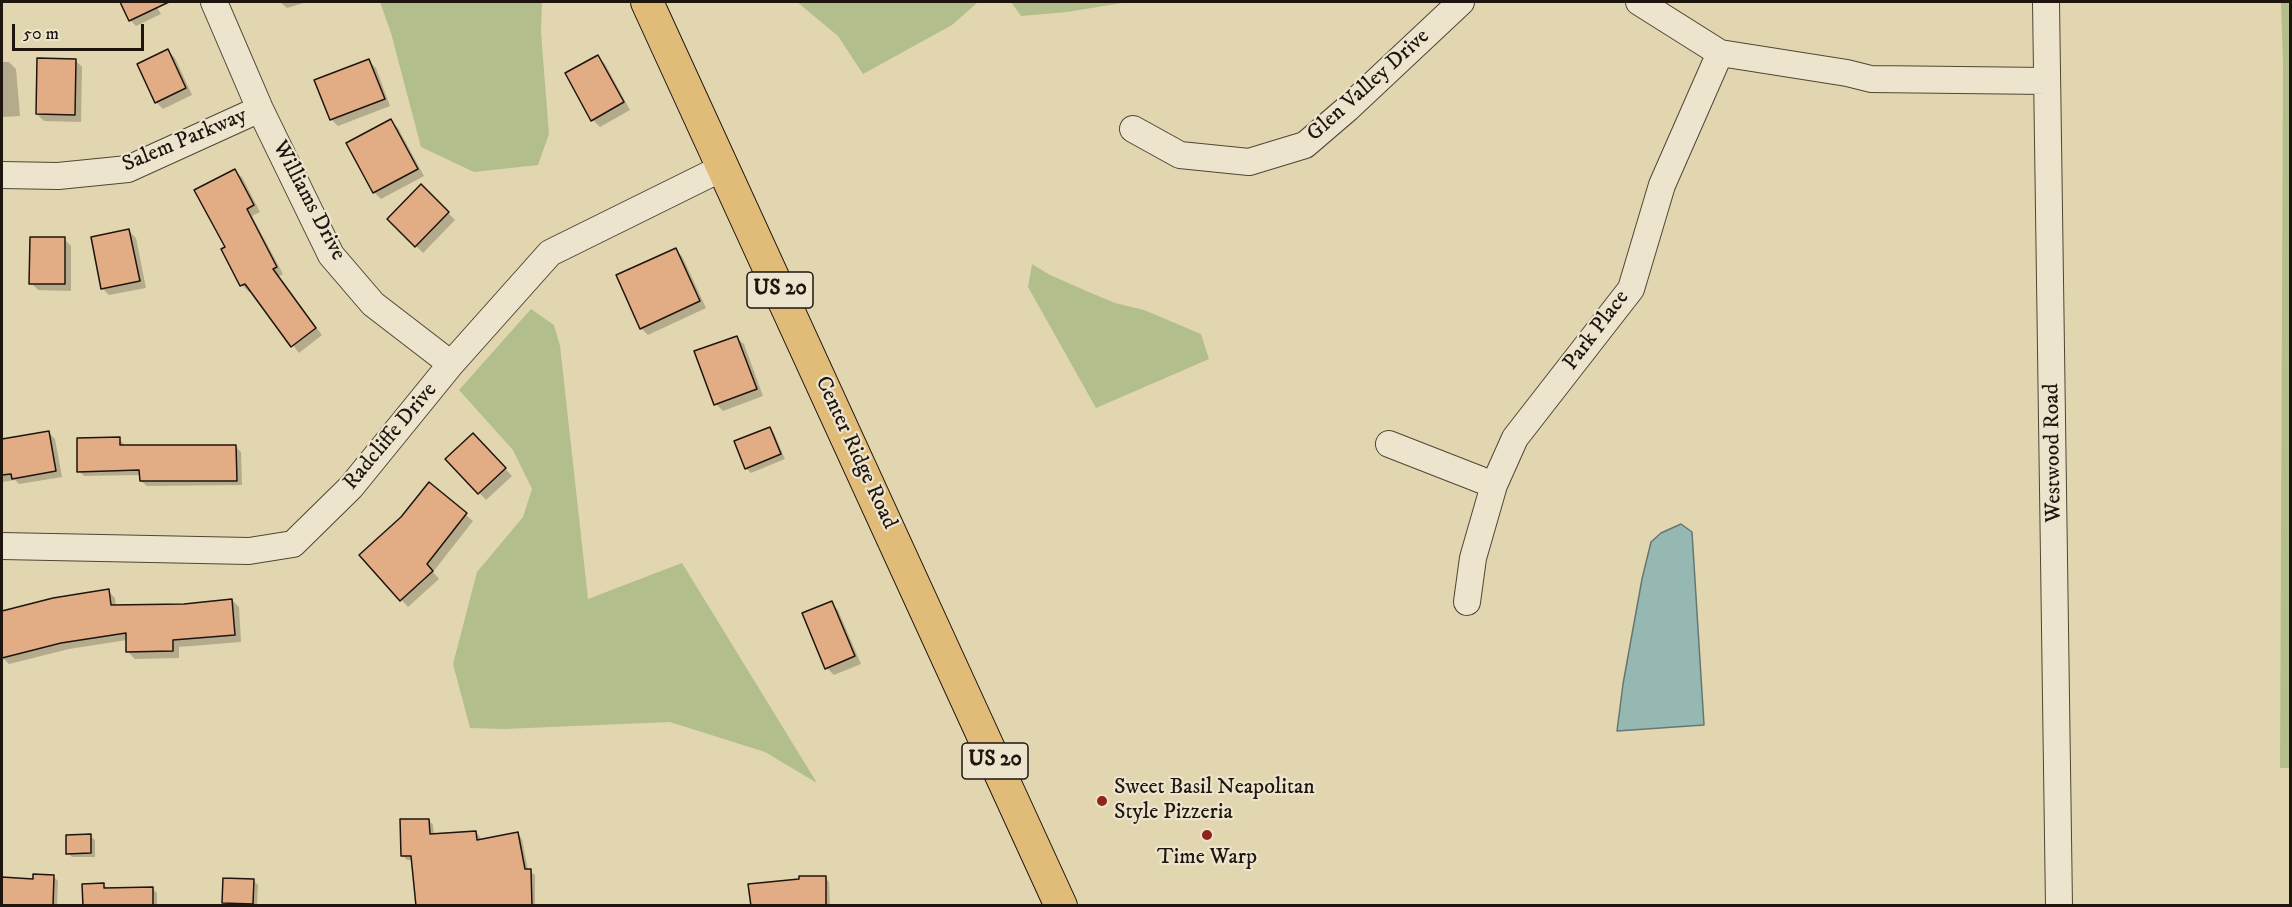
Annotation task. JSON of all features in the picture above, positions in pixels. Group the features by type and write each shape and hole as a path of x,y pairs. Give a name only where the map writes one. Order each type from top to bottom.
{"main road":[{"name":"Center Ridge Road","path":"647,2 1061,906"}],"street":[{"name":"Williams Drive","path":"214,2 260,109 331,255 373,304 451,364"},
{"name":"Glen Valley Drive","path":"1133,129 1179,155 1249,162 1305,144 1347,109 1461,2"},
{"path":"1639,2 1720,53 1847,73 1871,79 2047,81"},
{"name":"Westwood Road","path":"2046,2 2059,906"},
{"name":"Park Place","path":"1467,602 1473,558 1494,484 1515,438 1631,289 1662,185 1720,53"},
{"name":"Salem Parkway","path":"2,175 58,176 128,169 260,109"},
{"name":"Radcliffe Drive","path":"2,546 249,551 292,544 351,487 451,364 550,253 724,167"},
{"path":"1389,444 1494,484"}],"green space":[{"path":"380,2 542,2 541,33 549,134 538,165 474,172 421,147 391,33"},
{"path":"797,2 978,2 952,25 863,74 838,36"},
{"path":"1011,2 1128,2 1067,12 1021,16"},
{"path":"2281,2 2290,2 2290,768 2280,768 2283,66"},
{"path":"1032,264 1050,275 1115,303 1144,310 1201,334 1209,359 1096,408 1028,287"},
{"path":"531,309 554,325 560,346 588,599 682,563 817,783 765,752 670,722 504,729 470,728 453,664 477,572 523,517 532,489 513,450 459,390"}],"water":[{"path":"1681,524 1692,532 1704,725 1617,731 1623,684 1651,542 1661,533"}],"building":[{"path":"120,2 169,2 129,21"},
{"path":"168,49 186,88 155,103 137,64"},
{"path":"598,55 624,102 591,121 565,73"},
{"path":"37,58 76,59 75,115 36,114"},
{"path":"369,59 385,99 330,120 314,80"},
{"path":"391,119 418,169 373,193 346,143"},
{"path":"235,169 254,205 247,209 277,267 273,269 316,328 291,347 245,284 240,286 221,249 225,247 194,190"},
{"path":"421,184 449,212 415,247 387,219"},
{"path":"129,229 140,281 101,289 91,237"},
{"path":"30,237 65,237 65,284 29,284"},
{"path":"676,248 700,301 640,329 616,275"},
{"path":"737,336 757,389 714,405 694,351"},
{"path":"770,427 781,454 745,469 734,441"},
{"path":"49,431 56,471 12,479 11,474 2,475 2,439"},
{"path":"473,433 506,468 478,494 445,459"},
{"path":"120,437 120,445 236,445 237,481 140,481 139,470 77,472 77,438"},
{"path":"429,482 467,513 427,564 433,571 400,601 359,555 401,517"},
{"path":"109,589 111,605 184,604 232,599 235,635 173,640 173,651 126,652 126,633 61,643 2,658 2,611 53,598"},
{"path":"832,601 855,656 825,669 802,613"},
{"path":"400,819 429,819 430,834 476,831 477,840 518,832 525,869 531,869 532,906 416,906 411,856 401,856"},
{"path":"91,834 91,853 66,854 66,835"},
{"path":"33,874 54,875 53,906 2,906 2,877 33,879"},
{"path":"799,876 826,876 826,906 751,906 748,884 799,879"},
{"path":"223,878 254,879 253,904 222,903"},
{"path":"104,883 104,888 153,887 153,906 83,906 82,884"}],"place":[{"name":"Sweet Basil Neapolitan Style Pizzeria","path":"1102,801"},
{"name":"Time Warp","path":"1207,835"}]}
